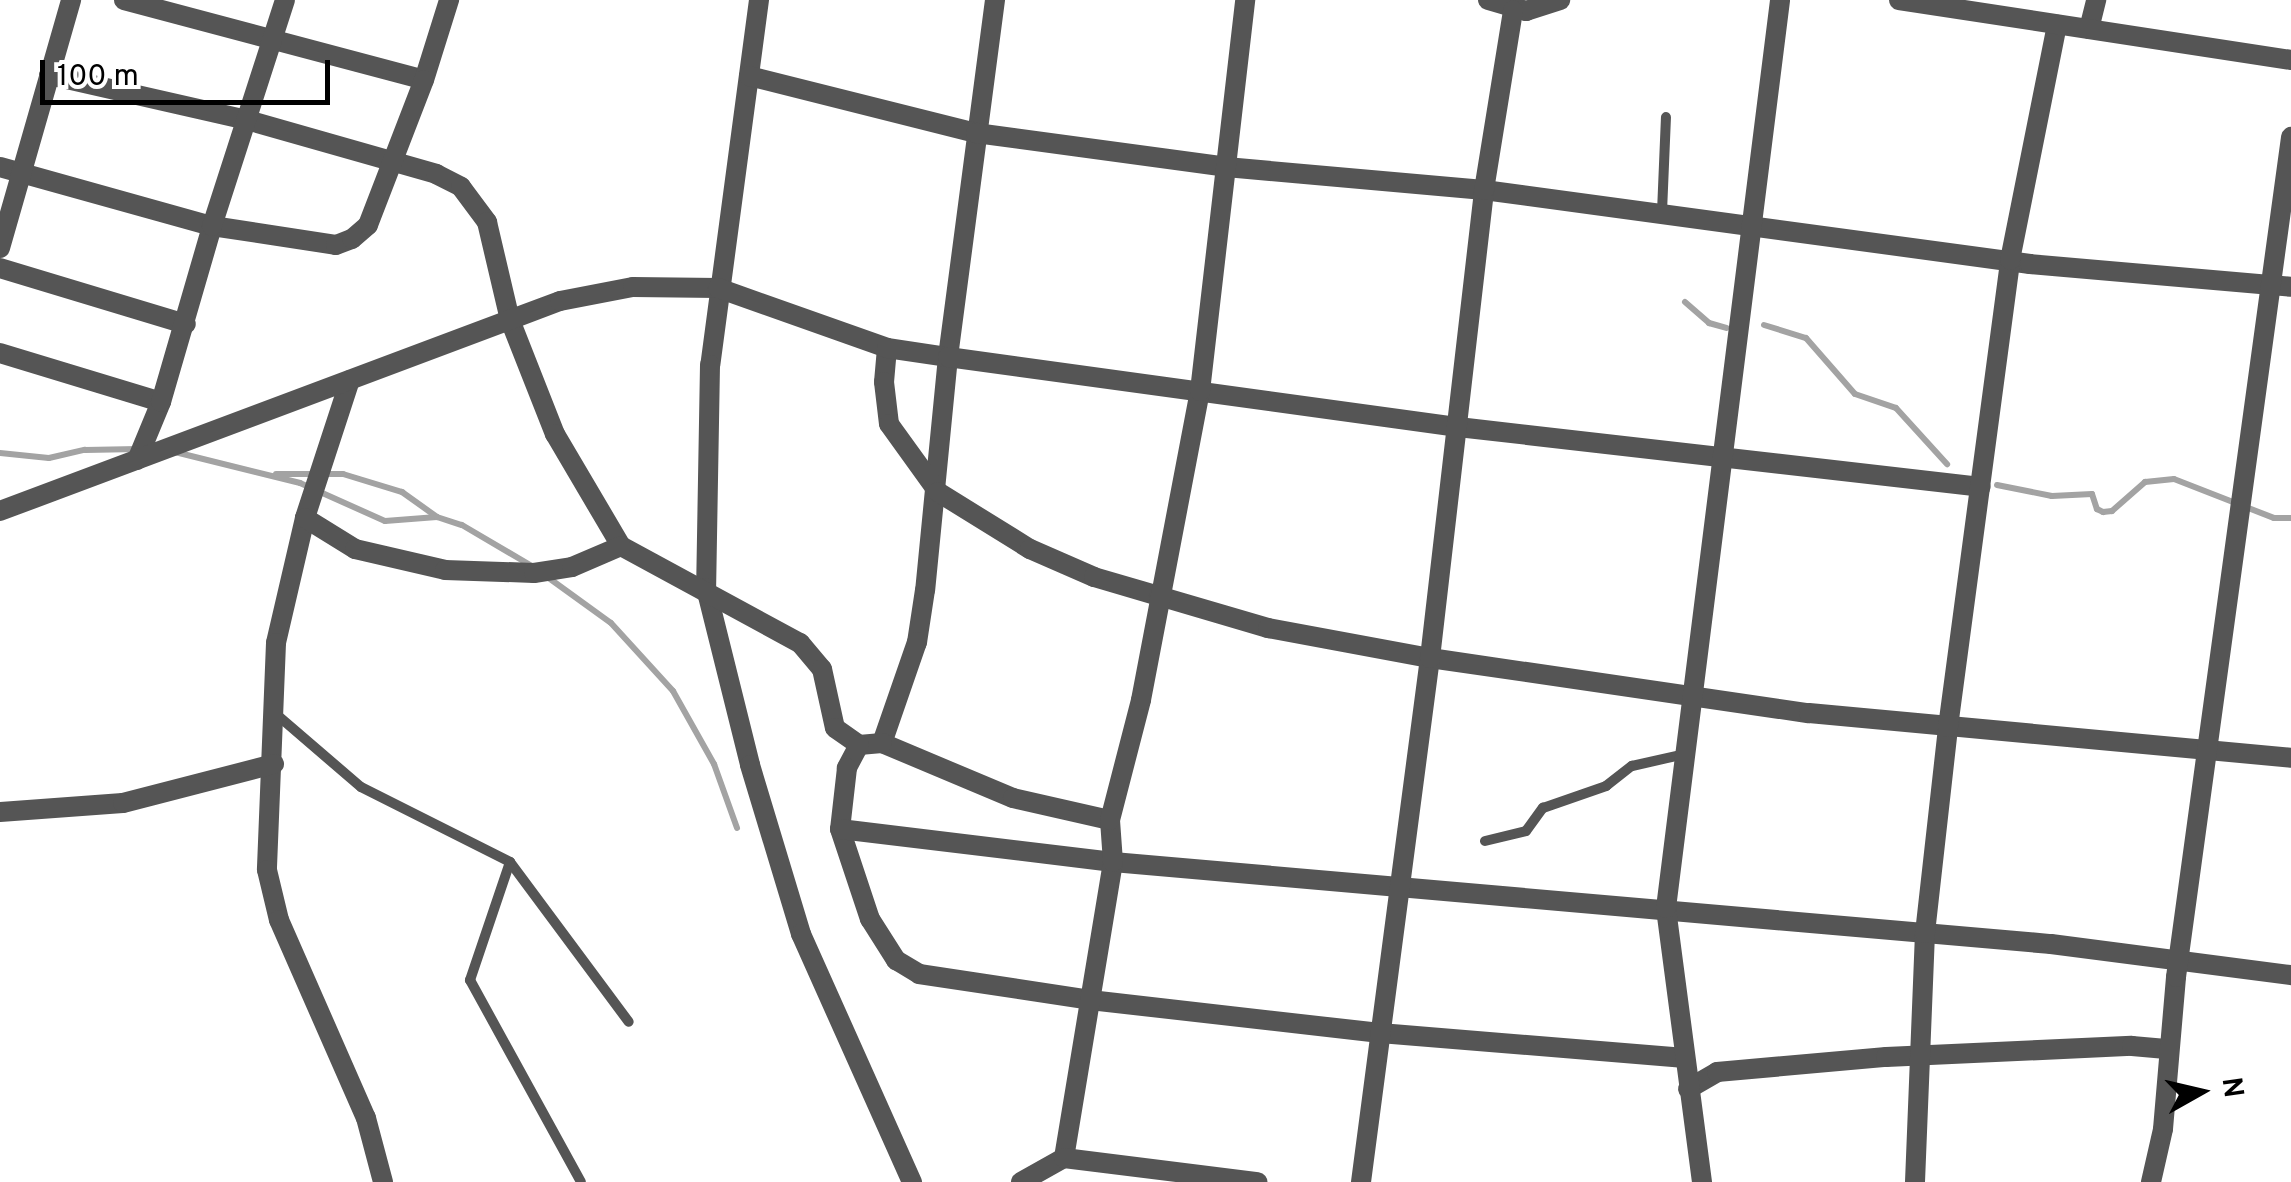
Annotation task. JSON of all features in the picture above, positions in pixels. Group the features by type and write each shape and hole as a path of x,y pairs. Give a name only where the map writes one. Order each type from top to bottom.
{"street":[{"path":"0,248 10,170 49,75 71,0"},
{"path":"124,0 424,80"},
{"path":"137,460 161,402 212,226 285,0"},
{"path":"10,170 212,226 336,245 352,239 368,225 424,80 449,0"},
{"path":"759,0 710,366 706,588 750,765 801,934 912,1182"},
{"path":"882,742 917,642 938,492 948,357 996,0"},
{"path":"1064,1158 1113,862 1110,820 1141,700 1200,390 1246,0"},
{"path":"1488,0 1513,10 1536,10 1560,0"},
{"path":"1702,1182 1666,908 1780,0"},
{"path":"1899,0 2291,60"},
{"path":"2089,29 2096,0"},
{"path":"1361,1182 1430,658 1484,190 1513,10"},
{"path":"1915,1182 1923,1057 1924,934 1948,728 2010,260 2056,24"},
{"path":"49,75 247,120 436,174 461,187 486,222 510,320 555,434 621,546 706,588 814,654 822,670 835,728 859,745 882,742 1013,798 1110,820"},
{"path":"749,76 976,132 1226,167 1484,190 2010,260 2281,286"},
{"path":"2151,1182 2164,1129 2169,1049 2206,748 2281,286 2291,137"},
{"path":"0,268 186,324"},
{"path":"0,512 560,301 633,287 718,288 887,348 1458,427 1981,487"},
{"path":"887,348 884,382 889,424 938,492 1030,549 1094,577 1158,596 1268,628 1430,658 1948,728 2291,758"},
{"path":"0,354 161,402"},
{"path":"350,380 305,518 276,643 267,870 279,920 366,1118 383,1182"},
{"path":"305,518 355,549 445,570 534,573 572,567 621,546"},
{"path":"859,745 847,768 840,829 870,919 896,960 919,974 1090,1000 1380,1034 1685,1061 1717,1072 2132,1046 2169,1049"},
{"path":"0,812 123,803 274,764"},
{"path":"840,829 1113,862 1666,908 2180,960 2291,975"},
{"path":"1688,1089 1717,1072"},
{"path":"1021,1182 1064,1158 1258,1182"}],"lane":[{"path":"1662,212 1666,117"},
{"path":"274,712 360,787 510,862 629,1022"},
{"path":"1486,841 1526,831 1544,808 1606,786 1632,766 1688,754"},
{"path":"510,862 470,980 581,1182"}],"waterway":[{"path":"1685,302 1709,323 1726,328"},
{"path":"1764,325 1806,338 1855,394 1896,408 1947,464"},
{"path":"0,453 49,458 85,450 138,449"},
{"path":"175,452 300,483 385,521 437,517 462,525 532,566"},
{"path":"276,474 343,474 402,492 437,517"},
{"path":"1997,485 2052,496 2092,494 2097,509 2103,512 2112,511 2145,482 2174,479 2274,518 2291,518"},
{"path":"546,576 611,623 673,691 714,764 737,828"}]}
